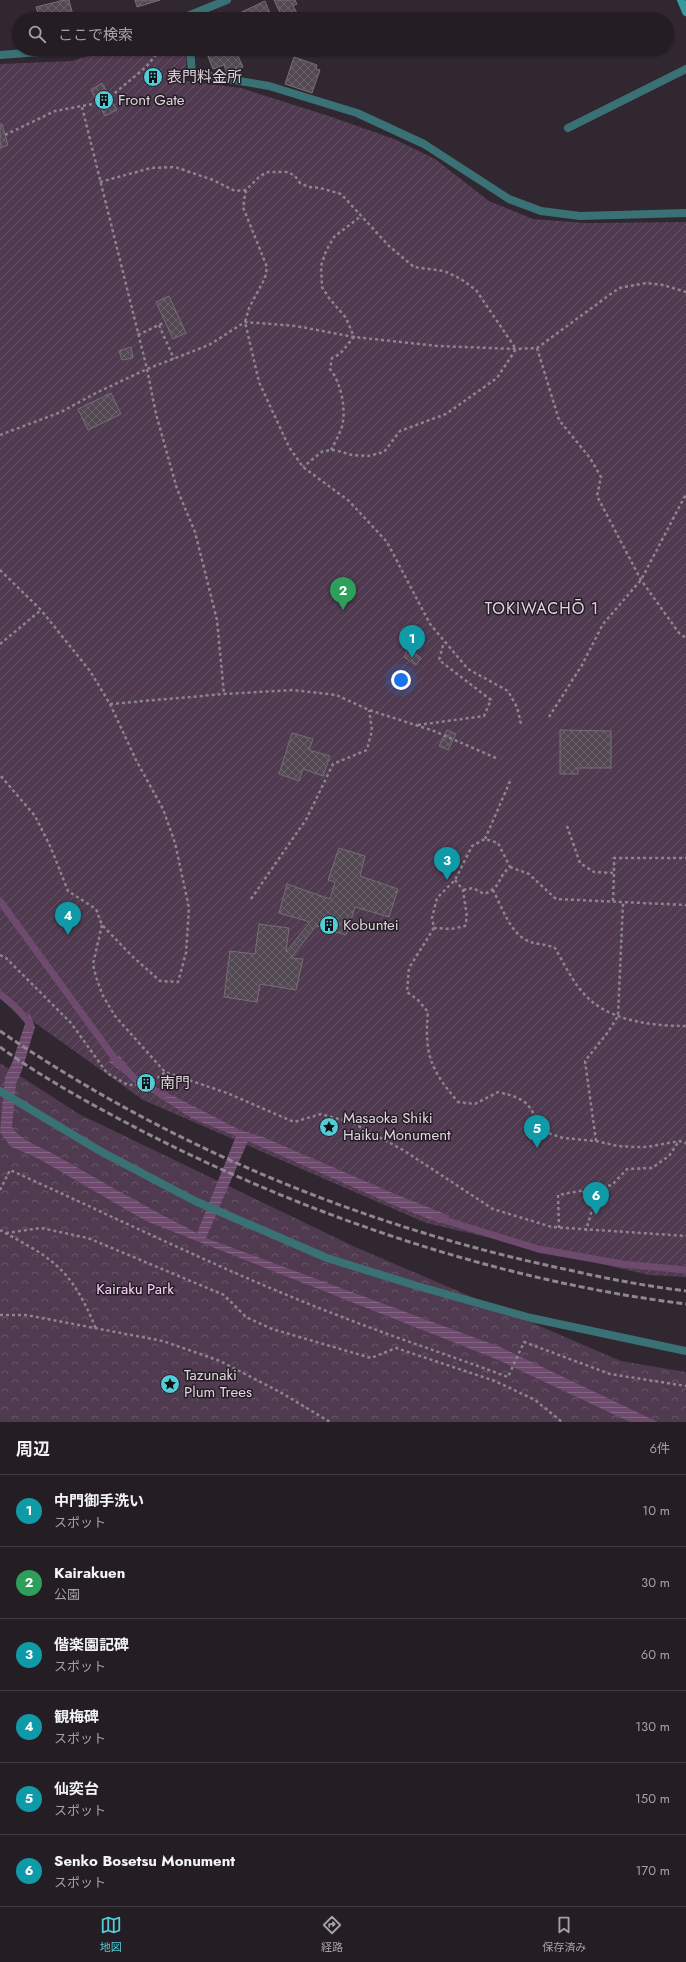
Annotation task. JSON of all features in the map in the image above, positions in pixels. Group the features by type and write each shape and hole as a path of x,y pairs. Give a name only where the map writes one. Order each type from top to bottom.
{"main road":[{"path":"680,0 686,12"}],"street":[{"path":"193,12 210,3 227,0"},
{"path":"0,54 12,53"},
{"path":"191,56 192,72 269,86 357,113 424,144 509,199 541,211 580,216 686,213"},
{"path":"568,128 686,69"},
{"path":"0,1091 100,1151 195,1201 327,1258 417,1286 531,1318 686,1351"}],"path":[{"path":"110,97 146,67 155,56"},
{"path":"5,135 55,111 98,103"},
{"path":"82,106 147,369 156,414 176,489 195,532 217,620 224,694"},
{"path":"100,182 151,168 175,167 213,180 235,191 246,190"},
{"path":"516,349 476,290 461,279 444,271 414,267 389,246 341,194 320,188 309,187 300,183 295,176 288,172 268,172 260,176 246,190 243,207 267,268 264,278 249,308 245,322 259,382 289,447 303,468 349,501 386,542 430,624 468,669 508,691 517,706 521,724"},
{"path":"354,337 346,318 322,287 321,266 326,251 334,237 361,216"},
{"path":"0,435 61,412 96,393 147,369 209,345 245,322 296,326 354,337 438,346 516,349 537,348 619,288 646,283 663,285 686,292"},
{"path":"138,335 165,322"},
{"path":"159,325 174,359"},
{"path":"330,450 341,429 344,410 335,375 330,369 332,358 340,354 354,337"},
{"path":"537,348 559,420 590,458 601,477 597,496 641,580 679,634 686,638"},
{"path":"303,468 323,451 330,450 352,455 368,456 384,452 400,431 446,414 497,378 516,349"},
{"path":"549,717 582,665 603,624 641,580 686,494"},
{"path":"0,570 41,610 90,671 110,704 136,760 163,808 175,843 188,908 186,953 178,982 160,981 102,925 96,909 68,891 51,848 35,816 0,775"},
{"path":"0,644 41,610"},
{"path":"416,726 484,716 491,700 439,660 444,641"},
{"path":"110,704 224,694 293,690 336,695 369,710 434,731 496,758"},
{"path":"251,899 307,818 333,764 367,750 372,730 369,710"},
{"path":"511,779 485,839 472,846 455,880 437,898 432,918 434,928 409,968 407,992 418,1000 428,1012 427,1046 434,1071 458,1102 475,1104 498,1092 517,1096 529,1104 542,1131 563,1138 635,1147 647,1147 679,1141 686,1143"},
{"path":"567,826 580,864 594,872 614,873"},
{"path":"485,839 498,843 510,867 529,874 556,899 686,905"},
{"path":"613,901 614,858 686,858"},
{"path":"463,890 473,888 484,894 493,890 498,885 502,874 510,867"},
{"path":"434,928 451,929 465,926 467,917 463,890 455,880"},
{"path":"493,890 508,920 519,935 528,941 548,944 555,948 584,995 596,1004 618,1016 648,1023 686,1026"},
{"path":"596,1141 585,1061 608,1032 618,1016 622,903"},
{"path":"102,925 93,964 103,996 115,1016 164,1072 226,1093 294,1122 321,1114 353,1123 410,1154 493,1208 559,1228 586,1231 686,1236"},
{"path":"0,955 6,958 71,1023 107,1072 128,1085 150,1084 164,1072"},
{"path":"559,1228 558,1195 612,1185 627,1169 652,1168 669,1156 679,1141"},
{"path":"0,1190 10,1170 124,1221 173,1246 336,1315 508,1377 524,1342 610,1374 686,1386"},
{"path":"583,1191 593,1206 586,1231"},
{"path":"6,1234 41,1228 88,1238 224,1295 246,1317 272,1329 371,1358 396,1348 495,1381 535,1400 562,1422"},
{"path":"0,1230 33,1249 58,1267 84,1300 96,1329"},
{"path":"0,1315 26,1315 163,1341 220,1361 280,1392 330,1422"}],"green space":[{"path":"88,56 187,56 185,81 241,88 329,116 394,139 435,159 489,201 533,219 586,223 686,222 686,1277 649,1275 426,1223 143,1100 0,998 0,64 72,61"},
{"name":"Kairaku Park","path":"0,1063 79,1114 353,1246 621,1361 686,1372 686,1422 0,1422"}],"shaded area":[{"path":"29,1012 35,1027 22,1070 16,1084 12,1127 21,1137 197,1233 236,1136 193,1119 154,1094 158,1088 240,1130 263,1137 450,1216 440,1223 396,1206 248,1141 206,1238 500,1347 658,1422 630,1422 496,1359 146,1221 39,1159 10,1146 0,1132 5,1077 12,1063"},
{"path":"119,1055 134,1074 130,1078 109,1062"}],"building":[{"path":"69,0 72,12 38,12 36,7"},
{"path":"135,0 160,0 137,7"},
{"path":"274,0 295,0 297,4 293,6 296,12 280,12"},
{"path":"265,1 270,12 242,12"},
{"path":"208,56 238,56 243,67 227,74 224,65 213,69"},
{"path":"294,57 317,65 316,69 320,70 312,93 285,84"},
{"name":"表門料金所","path":"155,70 160,76 151,83 146,78"},
{"name":"Front Gate","path":"102,83 117,110 105,116 91,90"},
{"path":"0,124 2,124 8,145 0,148"},
{"path":"169,296 186,333 173,339 156,302"},
{"path":"131,347 133,358 122,360 119,351"},
{"path":"111,393 121,414 88,430 78,409"},
{"path":"408,649 421,658 416,665 404,657"},
{"path":"447,730 456,734 448,750 439,746"},
{"path":"560,730 611,731 611,768 578,768 578,774 560,774"},
{"path":"292,733 313,739 309,750 330,756 323,776 303,769 299,781 279,774"},
{"name":"Kobuntei","path":"339,848 365,856 360,876 398,889 389,917 355,907 346,935 316,926 291,958 303,959 296,990 260,984 257,1002 224,997 230,951 255,954 259,924 289,928 286,952 310,922 279,913 287,884 330,899 335,882 328,880"},
{"name":"南門","path":"148,1077 150,1088 144,1090 142,1079"}],"waterway":[{"path":"0,901 115,1059 136,1080 163,1095"},
{"path":"0,994 23,1016 30,1024 29,1027"},
{"path":"435,1217 538,1249 622,1264 686,1270"}],"railway":[{"path":"0,1031 65,1073 132,1112 202,1147 272,1179 345,1207 418,1231 493,1252 613,1279 686,1291"},
{"path":"0,1047 89,1103 144,1132 207,1163 273,1192 339,1218 477,1262 546,1279 616,1293 686,1304"}],"place":[{"name":"表門料金所","path":"153,77"},
{"name":"Front Gate","path":"104,100"},
{"name":"Kairakuen","path":"343,610"},
{"name":"中門御手洗い","path":"412,658"},
{"name":"偕楽園記碑","path":"447,880"},
{"name":"Kobuntei","path":"329,925"},
{"name":"観梅碑","path":"68,935"},
{"name":"南門","path":"146,1083"},
{"name":"Masaoka Shiki Haiku Monument","path":"329,1127"},
{"name":"仙奕台","path":"537,1148"},
{"name":"Senko Bosetsu Monument","path":"596,1215"},
{"name":"Tazunaki Plum Trees","path":"170,1384"}],"district":[{"name":"TOKIWACHŌ 1","path":"542,608"}]}
